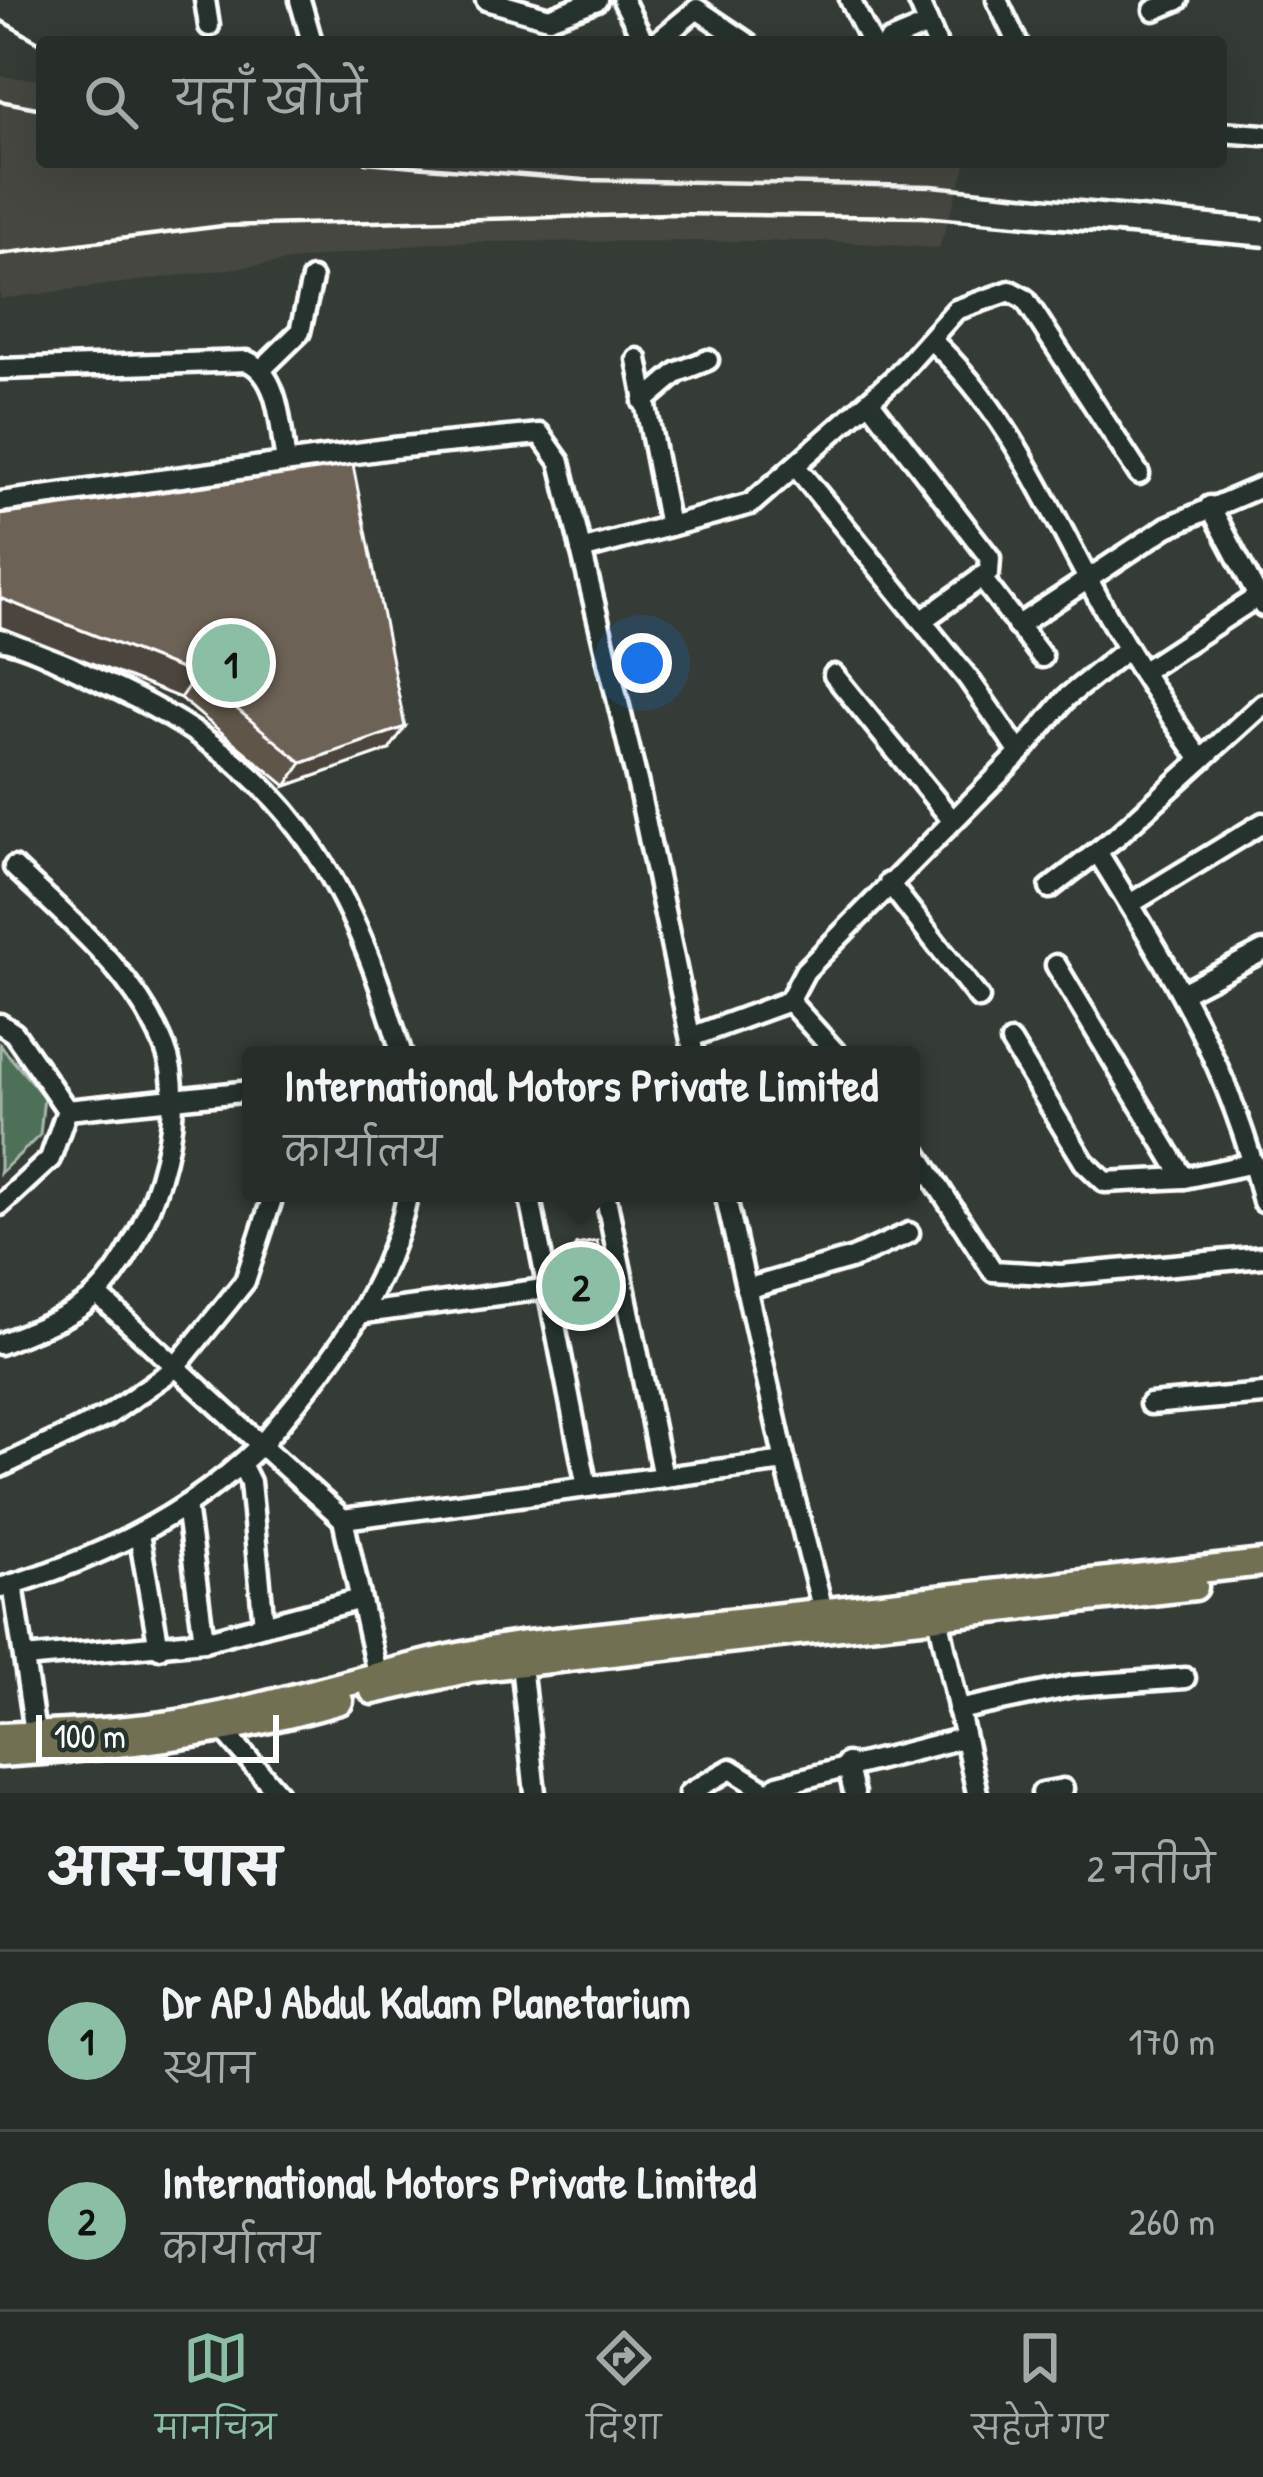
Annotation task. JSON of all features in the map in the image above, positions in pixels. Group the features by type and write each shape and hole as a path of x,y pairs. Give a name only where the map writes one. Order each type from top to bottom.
{"main road":[{"path":"0,1736 94,1732 219,1716 430,1658 519,1645 1263,1563"},
{"path":"0,1754 225,1732 423,1677 1263,1580"}],"street":[{"path":"206,0 209,26"},
{"path":"300,0 310,36"},
{"path":"497,1 549,18 597,0"},
{"path":"622,0 641,36"},
{"path":"850,0 868,36"},
{"path":"918,0 932,33"},
{"path":"998,0 1014,36"},
{"path":"1154,10 1178,0"},
{"path":"664,36 697,9 737,36"},
{"path":"1227,132 1263,135"},
{"path":"263,368 300,332 312,279"},
{"path":"581,550 752,504 870,402 956,310 1018,292 1139,474"},
{"path":"931,340 980,390 1006,428 1127,649 1202,760"},
{"path":"637,359 669,526"},
{"path":"643,402 678,372 708,360"},
{"path":"0,369 172,361 248,361 263,368"},
{"path":"263,368 286,462"},
{"path":"870,402 990,558 989,572 922,620"},
{"path":"0,502 286,462 540,434 560,462 692,1046 789,1001 805,971 1020,754 1066,698 1127,649"},
{"path":"797,468 922,620 1020,754"},
{"path":"1088,579 1210,506 1263,486"},
{"path":"1142,672 1260,602 1210,506"},
{"path":"981,577 1042,657"},
{"path":"1017,626 1088,584 1088,579"},
{"path":"0,639 153,705 208,740 274,795 310,838 344,892 399,1046"},
{"path":"834,675 952,820"},
{"path":"1050,888 1098,853 1262,706"},
{"path":"1130,904 1263,823"},
{"path":"1098,853 1182,993 1231,1088 1263,1202"},
{"path":"0,1344 71,1313 97,1294 125,1258 159,1181 175,1097 164,1045 140,999 101,950 14,867"},
{"path":"890,883 979,998"},
{"path":"1182,993 1263,951"},
{"path":"1056,965 1184,1178"},
{"path":"789,1001 830,1046"},
{"path":"0,1024 14,1034 67,1110"},
{"path":"1011,1042 1095,1176 1118,1184 1184,1178 1254,1163"},
{"path":"67,1110 242,1092"},
{"path":"0,1205 50,1159 67,1110"},
{"path":"920,1158 993,1271 1061,1275 1263,1257"},
{"path":"0,1467 107,1416 174,1369 245,1281 271,1202"},
{"path":"35,1733 25,1658 6,1586 70,1567 139,1534 241,1464 364,1312 397,1236 406,1202"},
{"path":"531,1202 587,1487"},
{"path":"607,1202 663,1477"},
{"path":"726,1202 824,1615"},
{"path":"746,1289 853,1258 909,1233"},
{"path":"364,1312 550,1288"},
{"path":"97,1294 343,1519 376,1673"},
{"path":"1150,1403 1263,1394"},
{"path":"343,1519 785,1461"},
{"path":"241,1464 250,1482 264,1625"},
{"path":"186,1505 204,1641"},
{"path":"139,1534 158,1648"},
{"path":"25,1658 204,1641 357,1600"},
{"path":"938,1616 977,1793"},
{"path":"521,1664 535,1793"},
{"path":"958,1710 1073,1686 1185,1678"},
{"path":"225,1732 278,1793"},
{"path":"689,1793 730,1769 769,1793 778,1785 847,1763 963,1738"},
{"path":"847,1763 854,1793"},
{"path":"1042,1793 1063,1790"}],"shaded area":[{"path":"0,76 36,79 36,168 965,168 939,248 825,241 435,242 0,299"}],"green space":[{"path":"0,1045 44,1097 40,1135 0,1173"}],"building":[{"path":"353,465 405,727 302,763 196,675 0,598 0,515"},
{"path":"597,1241 606,1286 584,1290 576,1245"}],"railway":[{"path":"0,20 36,41"},
{"path":"0,101 36,108"},
{"path":"438,168 584,180 932,186 1263,219"},
{"path":"0,254 222,226 668,214 922,217 1263,247"}],"place":[{"name":"Dr APJ Abdul Kalam Planetarium","path":"231,663"},
{"name":"International Motors Private Limited","path":"581,1286"}]}
